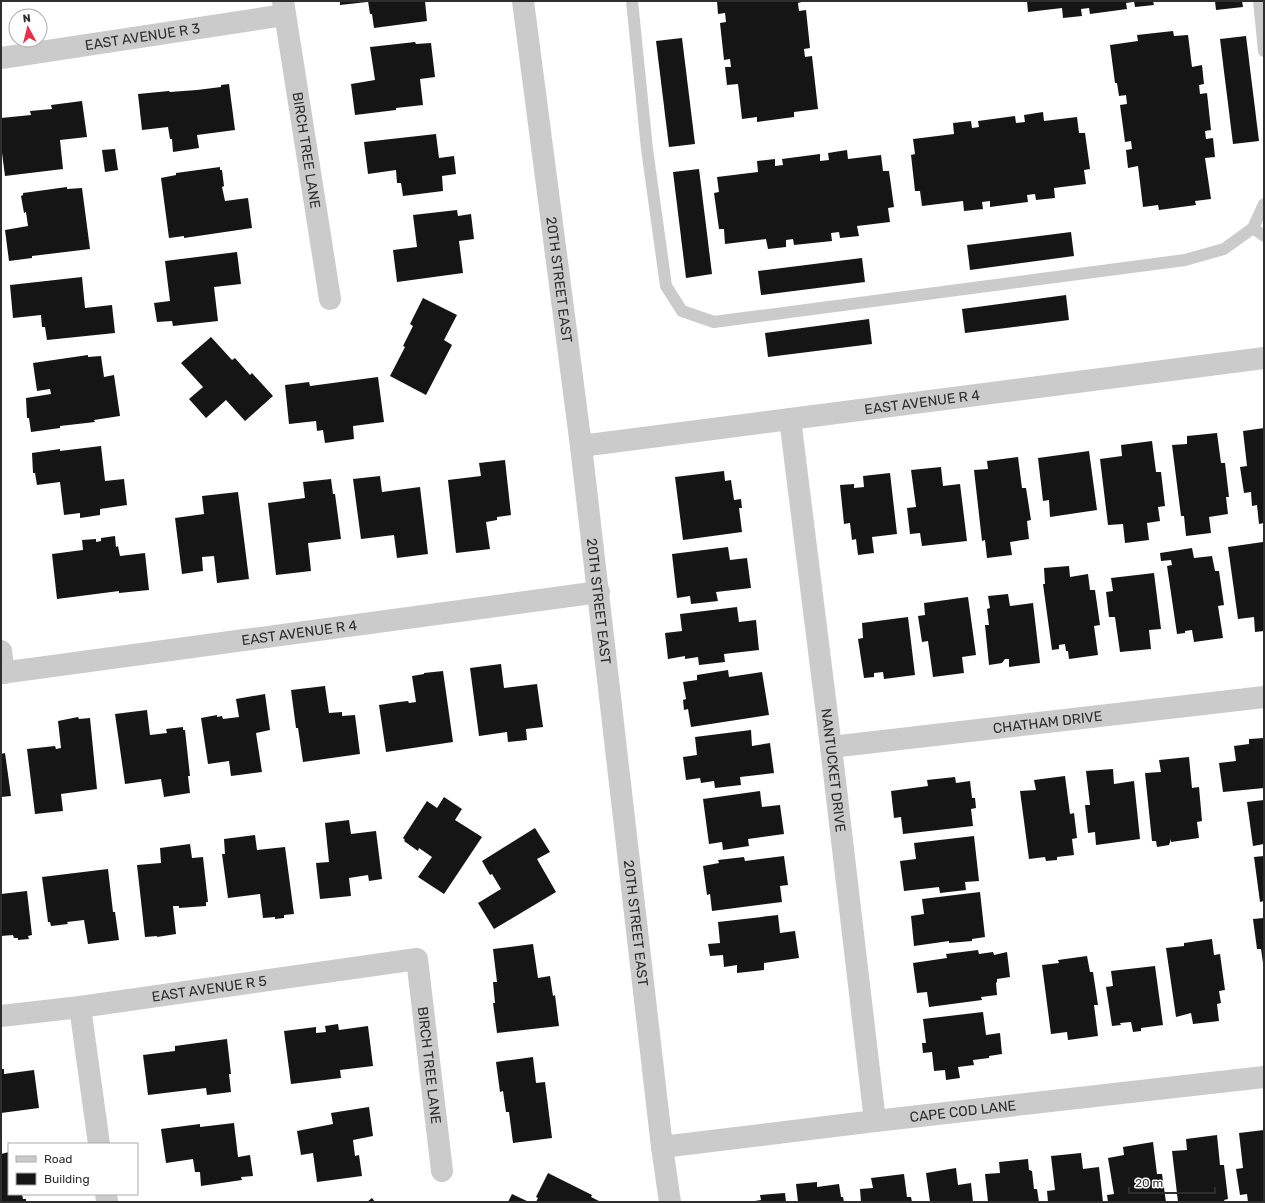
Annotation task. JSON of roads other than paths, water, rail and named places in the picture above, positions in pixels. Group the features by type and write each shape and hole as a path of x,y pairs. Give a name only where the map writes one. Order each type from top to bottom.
{"street":[{"name":"20TH STREET EAST","path":"523,1 581,446 662,1147 670,1202"},
{"name":"EAST AVENUE R 3","path":"1,58 284,8"},
{"name":"BIRCH TREE LANE","path":"284,8 330,299"},
{"name":"EAST AVENUE R 4","path":"581,446 1264,358"},
{"name":"NANTUCKET DRIVE","path":"790,420 831,747 875,1121"},
{"name":"EAST AVENUE R 4","path":"2,673 598,592"},
{"path":"1,651 2,673"},
{"name":"CHATHAM DRIVE","path":"831,747 1264,696"},
{"name":"BIRCH TREE LANE","path":"416,959 442,1171"},
{"name":"EAST AVENUE R 5","path":"1,1016 80,1007 416,959"},
{"path":"80,1007 99,1143"},
{"name":"CAPE COD LANE","path":"662,1147 875,1121 1264,1077"}],"lane":[{"path":"632,1 648,149 666,286 682,311 714,322 1185,260 1224,250 1253,228 1264,204"},
{"path":"1259,1 1264,51"},
{"path":"1253,228 1264,236"}]}
